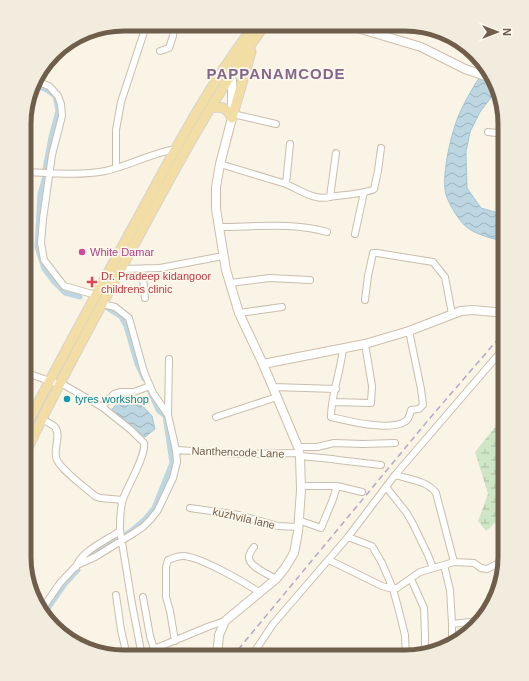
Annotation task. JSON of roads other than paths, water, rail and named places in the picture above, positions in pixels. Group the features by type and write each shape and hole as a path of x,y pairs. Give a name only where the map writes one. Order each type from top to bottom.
{"main road":[{"path":"31,441 59,383 251,31"},
{"path":"31,416 176,150 228,71 260,31"},
{"path":"368,31 421,47 465,69 483,75"},
{"path":"218,650 219,635 225,621 276,579 294,553 301,490 299,452 264,364 239,313 226,270 216,209 216,187 220,164 242,78 257,36"},
{"path":"228,71 242,78"},
{"path":"228,71 232,80 232,116"},
{"path":"210,108 223,108 229,111 232,116"},
{"path":"264,364 365,344 409,331 461,311 473,310 498,312"}],"street":[{"path":"116,168 116,130 121,102 144,31"},
{"path":"160,51 169,48 174,31"},
{"path":"41,83 49,86 58,96 61,104 62,116 49,173 42,237 44,260 64,286 96,295"},
{"path":"232,116 276,124"},
{"path":"488,132 498,133"},
{"path":"286,184 290,144"},
{"path":"220,164 286,184 314,197 330,197 369,192 374,189 382,148"},
{"path":"31,172 79,175 106,171 156,153 176,150"},
{"path":"330,197 336,153"},
{"path":"355,234 364,192"},
{"path":"219,227 284,227 317,229 327,232"},
{"path":"365,300 373,253 433,262 445,277 452,314"},
{"path":"121,269 160,268 223,256"},
{"path":"142,268 145,298"},
{"path":"230,283 268,278 310,280"},
{"path":"102,304 115,307 129,318 144,372 153,393 168,414"},
{"path":"239,313 282,307"},
{"path":"343,348 342,364 331,417 374,425 394,425 406,421 410,416 411,410 419,409 423,405 409,331"},
{"path":"333,402 371,403 372,386 365,344"},
{"path":"256,650 273,624 348,537 395,475 498,355"},
{"path":"45,605 60,583 76,567 143,527 158,510 173,478 177,462 176,450 168,414 169,359"},
{"path":"31,375 59,383 102,407 131,430 144,443 143,453 123,500 120,520 120,531 132,604 143,650"},
{"path":"102,407 114,394 120,392 134,392 150,386"},
{"path":"273,388 336,389"},
{"path":"216,417 277,397"},
{"path":"41,419 54,426 57,431 55,457 66,471 95,496 100,498 123,500"},
{"path":"299,452 334,443 395,443"},
{"name":"Nanthencode Lane","path":"176,450 241,454 299,452"},
{"path":"299,452 338,460 381,465"},
{"path":"395,475 424,484 432,488 436,493 454,562"},
{"path":"305,486 336,486 362,492"},
{"name":"kuzhvila lane","path":"190,508 239,515 278,526 298,524 321,528 333,499 336,486"},
{"path":"386,487 406,512 413,524 433,568"},
{"path":"76,567 84,554 120,531"},
{"path":"348,537 372,546 382,563 393,589 405,636 406,650"},
{"path":"254,547 249,555 249,561 276,579"},
{"path":"175,641 166,597 166,567 168,560 179,556 194,558 260,593"},
{"path":"329,560 382,586 393,589 397,588 420,572 454,562 474,563 481,568 487,569 498,564"},
{"path":"444,565 450,590 452,636"},
{"path":"411,579 424,608 425,648"},
{"path":"116,595 126,650"},
{"path":"143,597 154,650 225,621"},
{"path":"452,624 471,622"}],"water":[{"path":"482,73 493,95 480,112 470,132 466,152 467,188 481,208 498,213 498,240 480,234 465,226 458,218 446,195 446,167 455,124 474,86"},
{"path":"123,395 134,397 152,416 155,429 145,437 110,412"}],"waterway":[{"path":"39,87 45,89 55,96 58,111 45,169"},
{"path":"45,176 40,194 37,247 44,269 54,282 65,293 80,297"},
{"path":"104,306 121,317 126,326 137,364 144,379"},
{"path":"126,534 144,520 154,508 172,463 165,416 158,410 150,392"},
{"path":"91,553 117,537"},
{"path":"48,609 65,584 78,570"}],"railway":[{"path":"238,650 430,418 498,339"}],"place":[{"name":"White Damar","path":"82,252"},
{"name":"Dr. Pradeep kidangoor childrens clinic","path":"92,282"},
{"name":"tyres workshop","path":"67,399"}],"district":[{"name":"PAPPANAMCODE","path":"276,74"}]}
